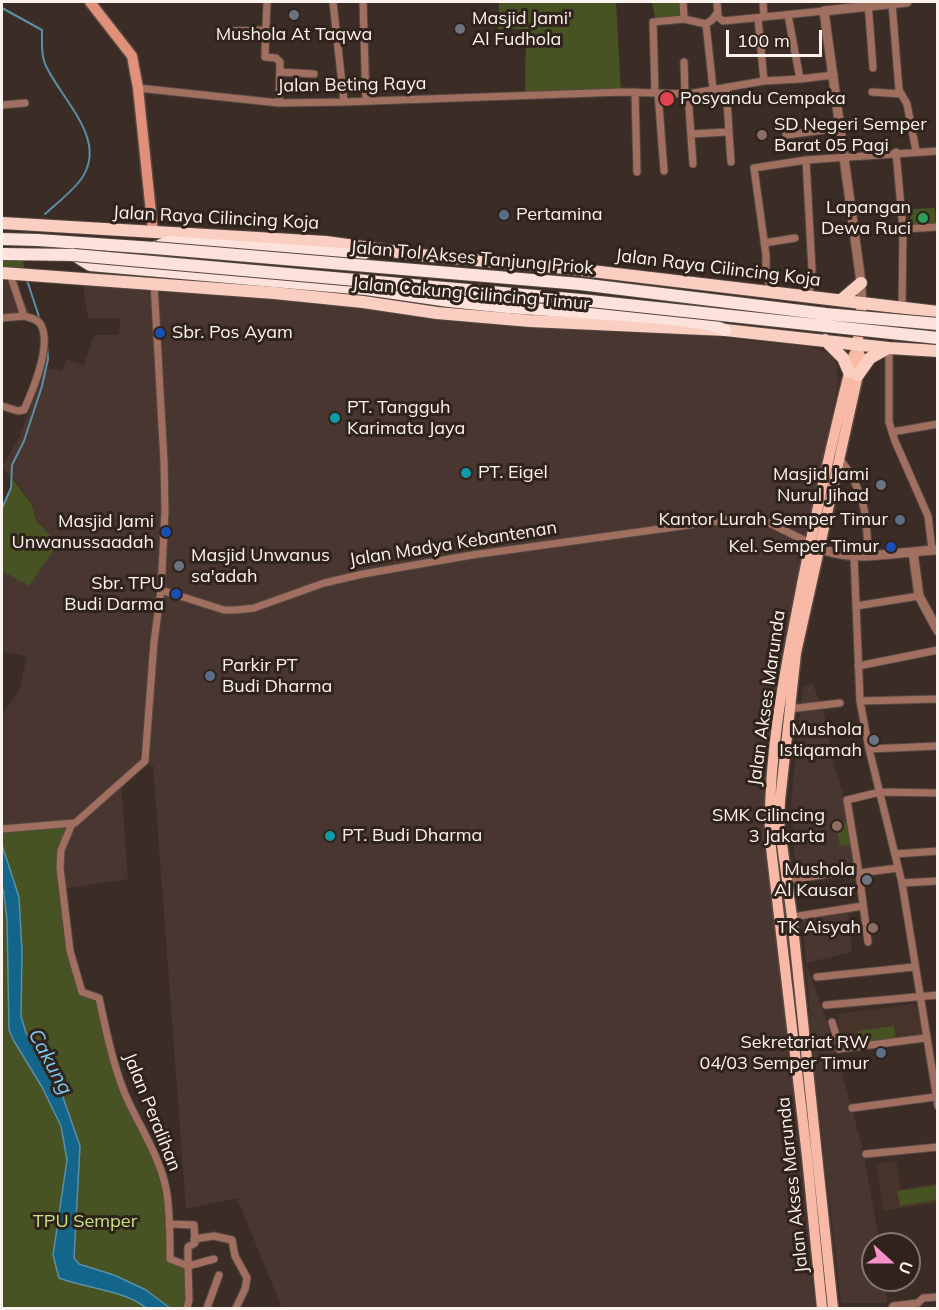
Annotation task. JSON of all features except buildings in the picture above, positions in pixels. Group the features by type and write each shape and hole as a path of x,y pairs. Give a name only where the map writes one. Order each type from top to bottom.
{"highway":[{"name":"Jalan Raya Cilincing Koja","path":"2,223 326,242 420,255 566,267 854,304 938,312"},
{"name":"Jalan Tol Akses Tanjung Priok","path":"2,239 154,249 580,284 825,314 938,324"},
{"path":"154,249 168,242 343,254 363,254 371,249"},
{"name":"Jalan Tol Akses Tanjung Priok","path":"2,254 74,255 581,300 938,338"},
{"path":"74,255 85,263 101,266 366,289 507,307 578,311 709,324 726,330"},
{"name":"Jalan Cakung Cilincing Timur","path":"8,274 154,283 352,301 436,313 530,321 726,330 822,340 858,347 938,351"},
{"path":"854,304 861,283"},
{"path":"825,299 829,308 826,331 822,340 839,354 853,373 870,358 889,348"}],"main road":[{"path":"90,2 132,56 138,88 153,232"},
{"name":"Jalan Akses Marunda","path":"833,1308 788,880 779,822 796,653 815,546 840,459 853,373 853,357 858,347 854,304"},
{"name":"Jalan Akses Marunda","path":"822,1308 805,1133 770,829 770,799 781,697 853,373"}],"street":[{"path":"267,2 266,57 279,60 279,103"},
{"path":"333,2 344,102"},
{"path":"363,2 366,101"},
{"path":"683,2 684,19"},
{"path":"717,2 718,17 723,21 788,15 868,3 907,2"},
{"path":"763,2 761,17 764,81"},
{"path":"808,2 808,12"},
{"path":"868,3 873,68"},
{"path":"892,3 899,90 907,104 916,151"},
{"path":"824,10 861,283 854,304"},
{"path":"664,171 652,23 684,19 706,24 717,12"},
{"path":"788,15 800,79"},
{"path":"706,24 713,89"},
{"path":"232,31 266,30"},
{"path":"684,62 693,164"},
{"path":"280,72 314,74"},
{"name":"Jalan Beting Raya","path":"138,88 279,103 344,102 635,92 687,94 764,81 834,75"},
{"path":"726,87 729,125 727,132 731,162"},
{"path":"635,92 637,172"},
{"path":"872,92 901,94"},
{"path":"2,105 25,103"},
{"path":"786,135 840,128"},
{"path":"691,134 727,132"},
{"path":"771,293 754,168 806,160 896,152 938,151"},
{"path":"896,152 903,229 902,309"},
{"path":"806,160 813,270 809,298"},
{"path":"903,229 938,226"},
{"path":"764,243 795,238"},
{"path":"8,274 24,316"},
{"path":"2,829 72,824 79,821 145,761 154,642 161,590 165,511 154,283"},
{"path":"2,318 24,316 36,320 44,336 38,373 24,410 18,411 2,406"},
{"path":"889,348 889,422 928,516 935,550"},
{"path":"892,432 938,424"},
{"path":"840,459 850,472 867,513 867,555"},
{"name":"Jalan Madya Kebantenan","path":"161,590 224,610 254,608 324,583 363,574 472,555 747,517 767,522 815,546 854,556 935,550"},
{"path":"913,552 919,596 938,631"},
{"path":"854,556 860,701 869,749 902,883 925,1038 938,1106"},
{"path":"856,606 919,596"},
{"path":"858,666 938,650"},
{"path":"860,701 938,699"},
{"path":"789,709 840,703"},
{"path":"869,749 938,746"},
{"path":"868,942 847,800 880,792 938,794"},
{"name":"Jalan Peralihan","path":"72,824 61,850 60,868 70,951 75,973 82,992 99,998 108,1041 129,1104 160,1167 167,1194 170,1259 188,1266"},
{"path":"895,855 938,850"},
{"path":"859,873 898,868"},
{"path":"788,880 842,872"},
{"path":"902,883 938,881"},
{"path":"792,917 863,906"},
{"path":"817,977 914,967"},
{"path":"826,1005 938,995"},
{"path":"832,1022 840,1048 925,1038"},
{"path":"852,1108 935,1097"},
{"path":"866,1154 938,1147"},
{"path":"169,1224 193,1224 195,1243 188,1247 189,1300 187,1308"},
{"path":"194,1239 214,1236 229,1238 234,1242 235,1256 247,1278 245,1290 236,1308"},
{"path":"188,1266 214,1259"},
{"path":"207,1308 219,1275"},
{"path":"892,1308 918,1303 923,1298 938,1297"}],"shaded area":[{"path":"2,273 10,274 34,320 2,322"},
{"path":"82,278 236,286 812,347 831,354 837,366 838,384 779,680 763,811 815,1308 282,1308 237,1198 186,1209 153,765 142,764 121,781 128,879 63,889 2,829 2,715 19,690 27,657 2,651 2,571 29,586 57,544 36,519 32,505 18,484 2,467 20,436 38,383 40,367 62,371 67,360 84,365 94,335 119,335 121,318 88,318"},
{"path":"813,684 824,714 834,764 854,832 859,870 796,878 791,801 803,686"},
{"path":"848,910 852,952 806,963 829,1028 862,1146 878,1232 861,1232 861,1292 886,1292 887,1303 841,1303 815,1074 802,917"},
{"path":"919,1003 923,1037 841,1048 837,1014"},
{"path":"896,1160 901,1189 937,1183 937,1203 883,1211 876,1164"}],"green space":[{"path":"499,2 616,2 621,91 525,95 526,29 498,29"},
{"path":"652,2 685,2 687,18 655,17"},
{"name":"Lapangan Dewa Ruci","path":"935,208 936,226 911,227 910,209"},
{"path":"2,254 23,257 24,270 2,273"},
{"path":"13,479 32,505 36,520 58,544 29,586 2,571 2,507"},
{"path":"848,821 852,844 840,846 836,824"},
{"name":"TPU Semper","path":"72,824 61,850 70,951 82,991 99,998 129,1104 141,1125 167,1194 170,1259 188,1266 189,1300 182,1308 2,1308 2,829"},
{"path":"894,1026 896,1039 858,1044 857,1031"},
{"path":"937,1185 937,1200 900,1206 897,1191"}],"water":[{"path":"2,845 19,897 22,951 21,1016 26,1033 57,1080 80,1146 74,1258 79,1264 114,1275 146,1290 170,1308 146,1308 138,1302 117,1294 59,1278 53,1255 67,1160 61,1126 42,1087 9,1030 7,920 2,887"}],"waterway":[{"name":"Cakung","path":"2,8 42,30 44,62 81,122 87,137 90,152 87,167 79,182 45,214"},
{"name":"Cakung","path":"27,280 40,320"},
{"name":"Cakung","path":"2,508 11,488 12,465 24,441 42,386 48,359 47,345"}],"place":[{"name":"Mushola At Taqwa","path":"294,15"},
{"name":"Masjid Jami' Al Fudhola","path":"460,29"},
{"name":"Posyandu Cempaka","path":"667,99"},
{"name":"SD Negeri Semper Barat 05 Pagi","path":"762,135"},
{"name":"Pertamina","path":"504,215"},
{"name":"Lapangan Dewa Ruci","path":"923,218"},
{"name":"Sbr. Pos Ayam","path":"160,333"},
{"name":"PT. Tangguh Karimata Jaya","path":"335,418"},
{"name":"PT. Eigel","path":"466,473"},
{"name":"Masjid Jami Nurul Jihad","path":"881,485"},
{"name":"Kantor Lurah Semper Timur","path":"900,520"},
{"name":"Masjid Jami Unwanussaadah","path":"166,532"},
{"name":"Kel. Semper Timur","path":"891,547"},
{"name":"Masjid Unwanus sa'adah","path":"179,566"},
{"name":"Sbr. TPU Budi Darma","path":"176,594"},
{"name":"Parkir PT Budi Dharma","path":"210,676"},
{"name":"Mushola Istiqamah","path":"874,740"},
{"name":"SMK Cilincing 3 Jakarta","path":"837,826"},
{"name":"PT. Budi Dharma","path":"330,836"},
{"name":"Mushola Al Kausar","path":"867,880"},
{"name":"TK Aisyah","path":"873,928"},
{"name":"Sekretariat RW 04/03 Semper Timur","path":"881,1053"}]}
